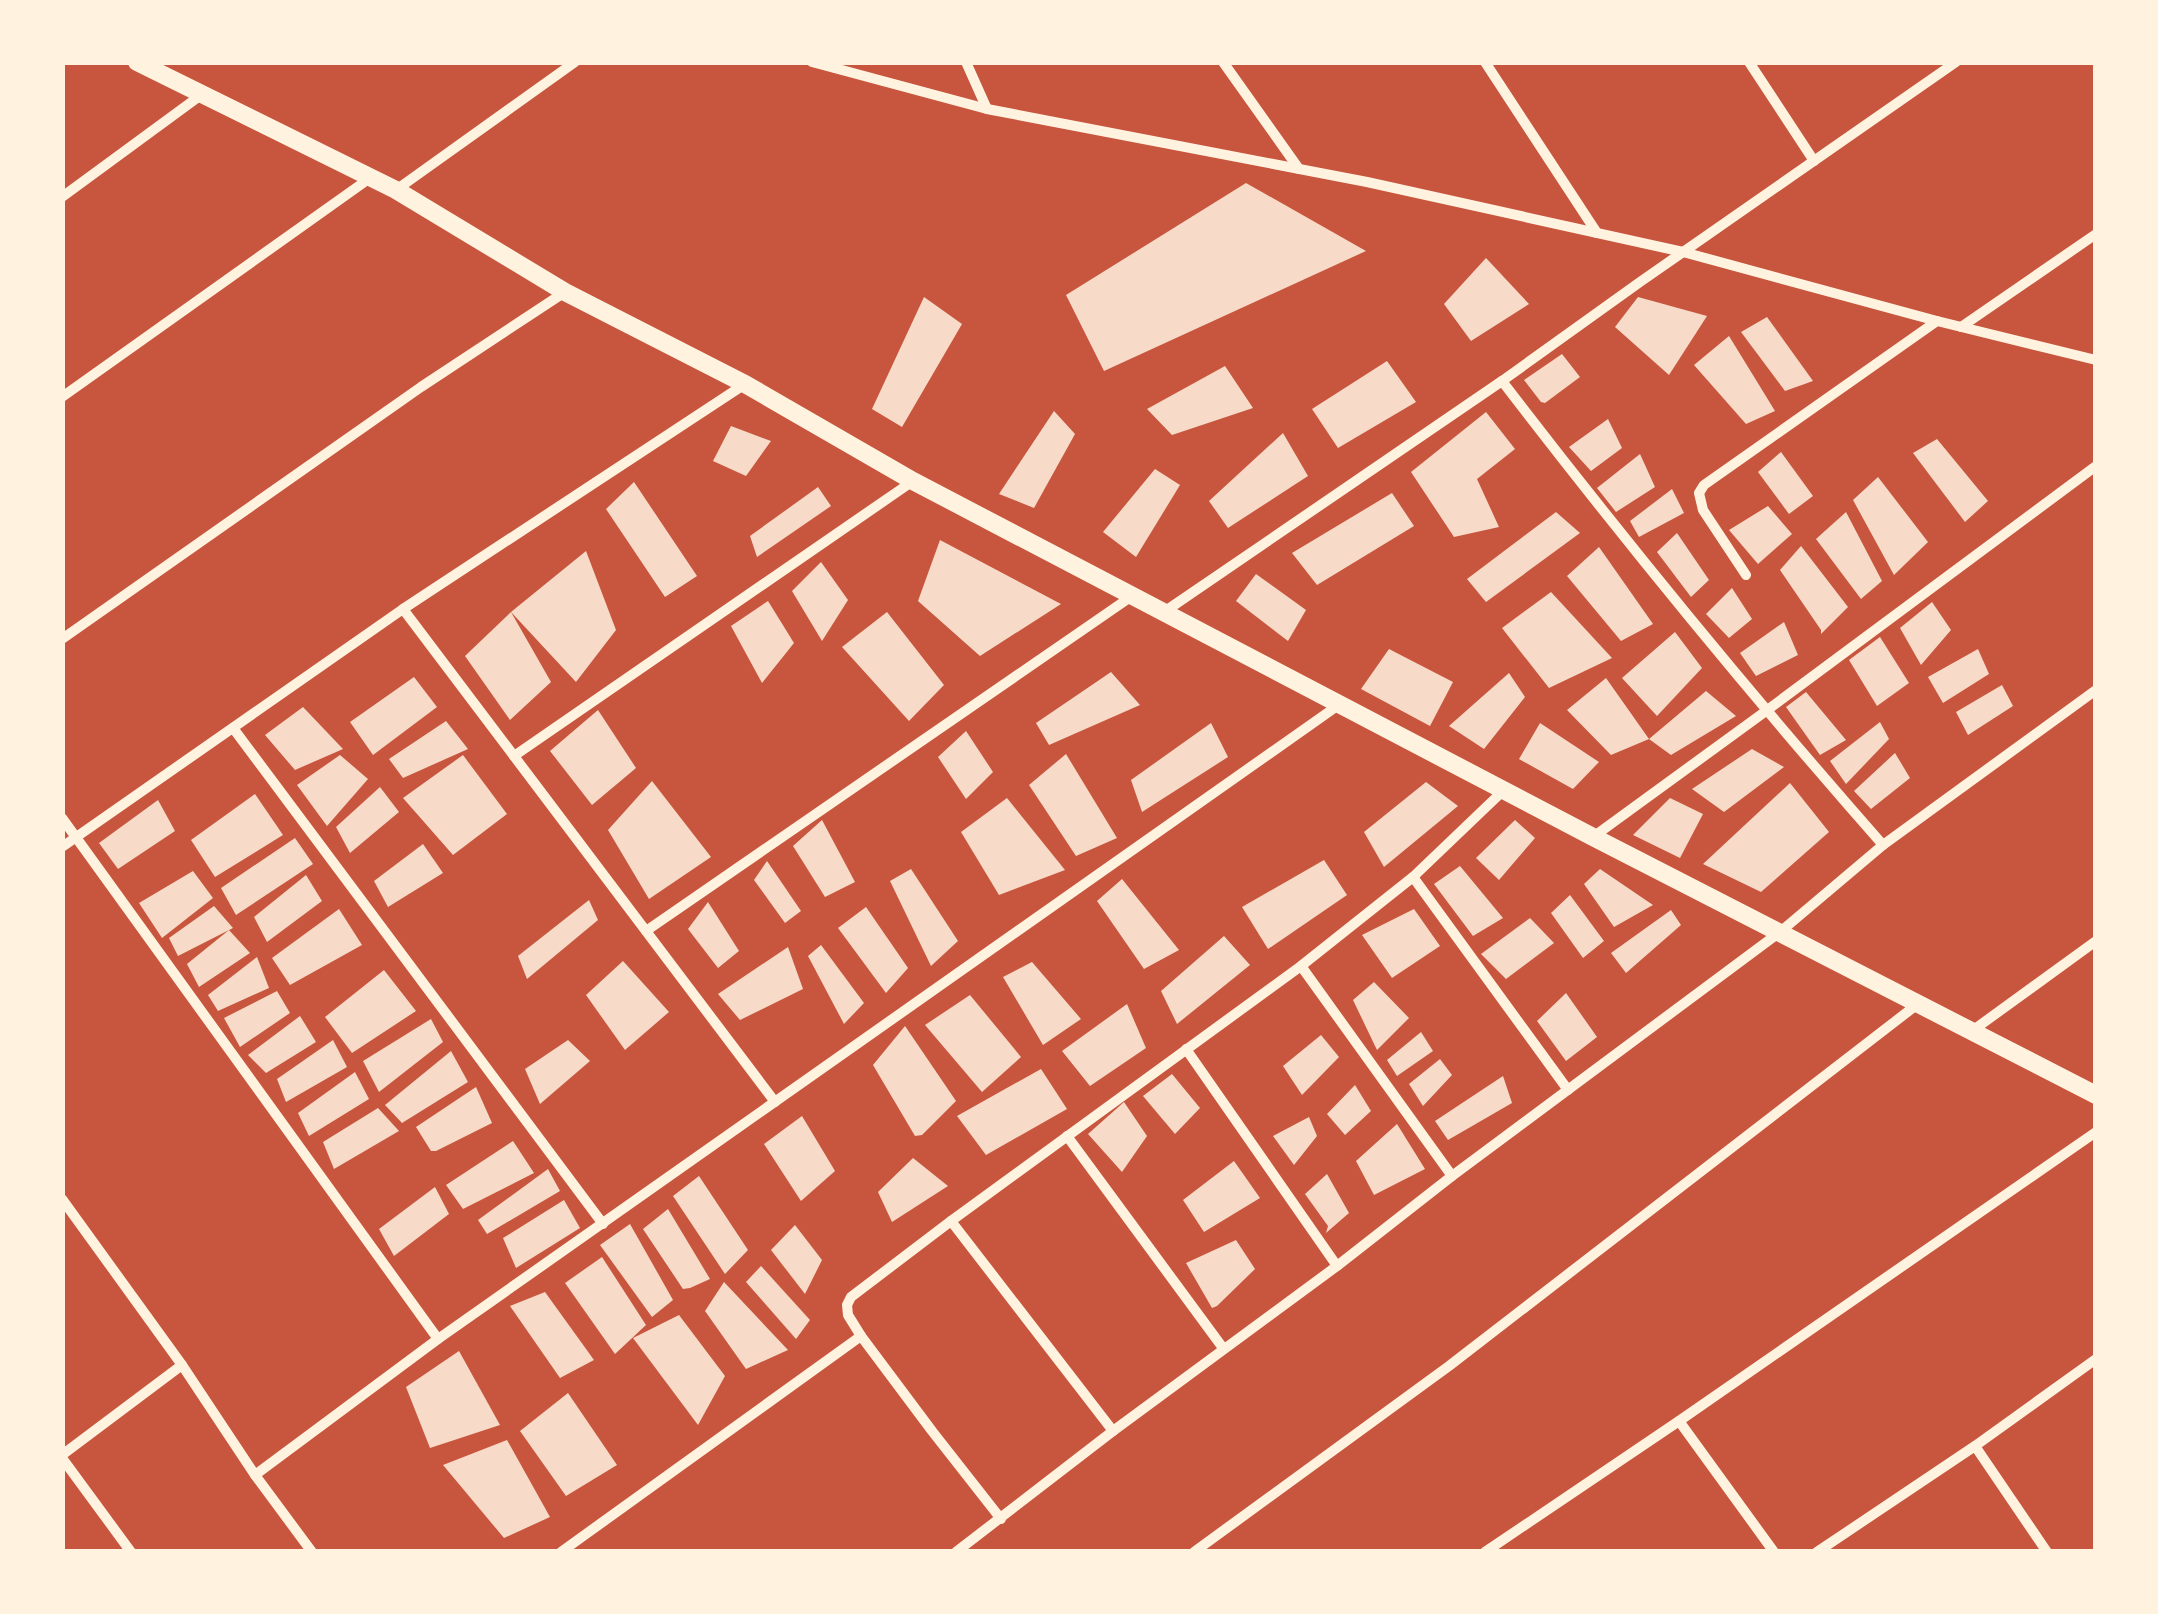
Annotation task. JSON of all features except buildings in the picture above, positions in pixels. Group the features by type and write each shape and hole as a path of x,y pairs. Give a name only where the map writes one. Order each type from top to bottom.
{"street":[{"path":"137,62 396,190 566,292 746,384 913,481 2096,1095"},
{"path":"396,190 575,62"},
{"path":"812,62 988,109 1367,182 1684,252 2096,360"},
{"path":"966,62 988,109"},
{"path":"1223,62 1299,170"},
{"path":"1485,62 1598,234"},
{"path":"1749,62 1814,161"},
{"path":"1163,612 1502,382 1956,62"},
{"path":"62,196 202,96"},
{"path":"62,396 370,178"},
{"path":"1961,327 2096,234"},
{"path":"62,638 421,387 566,292"},
{"path":"1746,575 1703,510 1699,493 1704,485 1938,321"},
{"path":"1502,382 1766,712 1883,845"},
{"path":"62,847 403,609 746,384"},
{"path":"1593,837 2096,466"},
{"path":"514,756 913,481"},
{"path":"646,931 1132,596"},
{"path":"403,609 775,1102"},
{"path":"956,1552 1780,932 1883,845 2096,690"},
{"path":"256,1475 438,1339 1340,704"},
{"path":"233,728 603,1224"},
{"path":"1002,1519 860,1336 848,1315 851,1298 1302,966 1413,877 1504,789"},
{"path":"62,818 438,1339"},
{"path":"1413,877 1568,1090"},
{"path":"1972,1031 2096,941"},
{"path":"1302,966 1452,1176"},
{"path":"1194,1552 1450,1366 1918,1003"},
{"path":"1186,1050 1336,1266"},
{"path":"1485,1552 2096,1132"},
{"path":"1067,1136 1223,1348"},
{"path":"62,1199 312,1552"},
{"path":"951,1221 1113,1431"},
{"path":"561,1552 860,1336"},
{"path":"1817,1552 2096,1359"},
{"path":"131,1552 62,1456 182,1365"},
{"path":"1679,1421 1774,1552"},
{"path":"1975,1446 2048,1552"}]}
